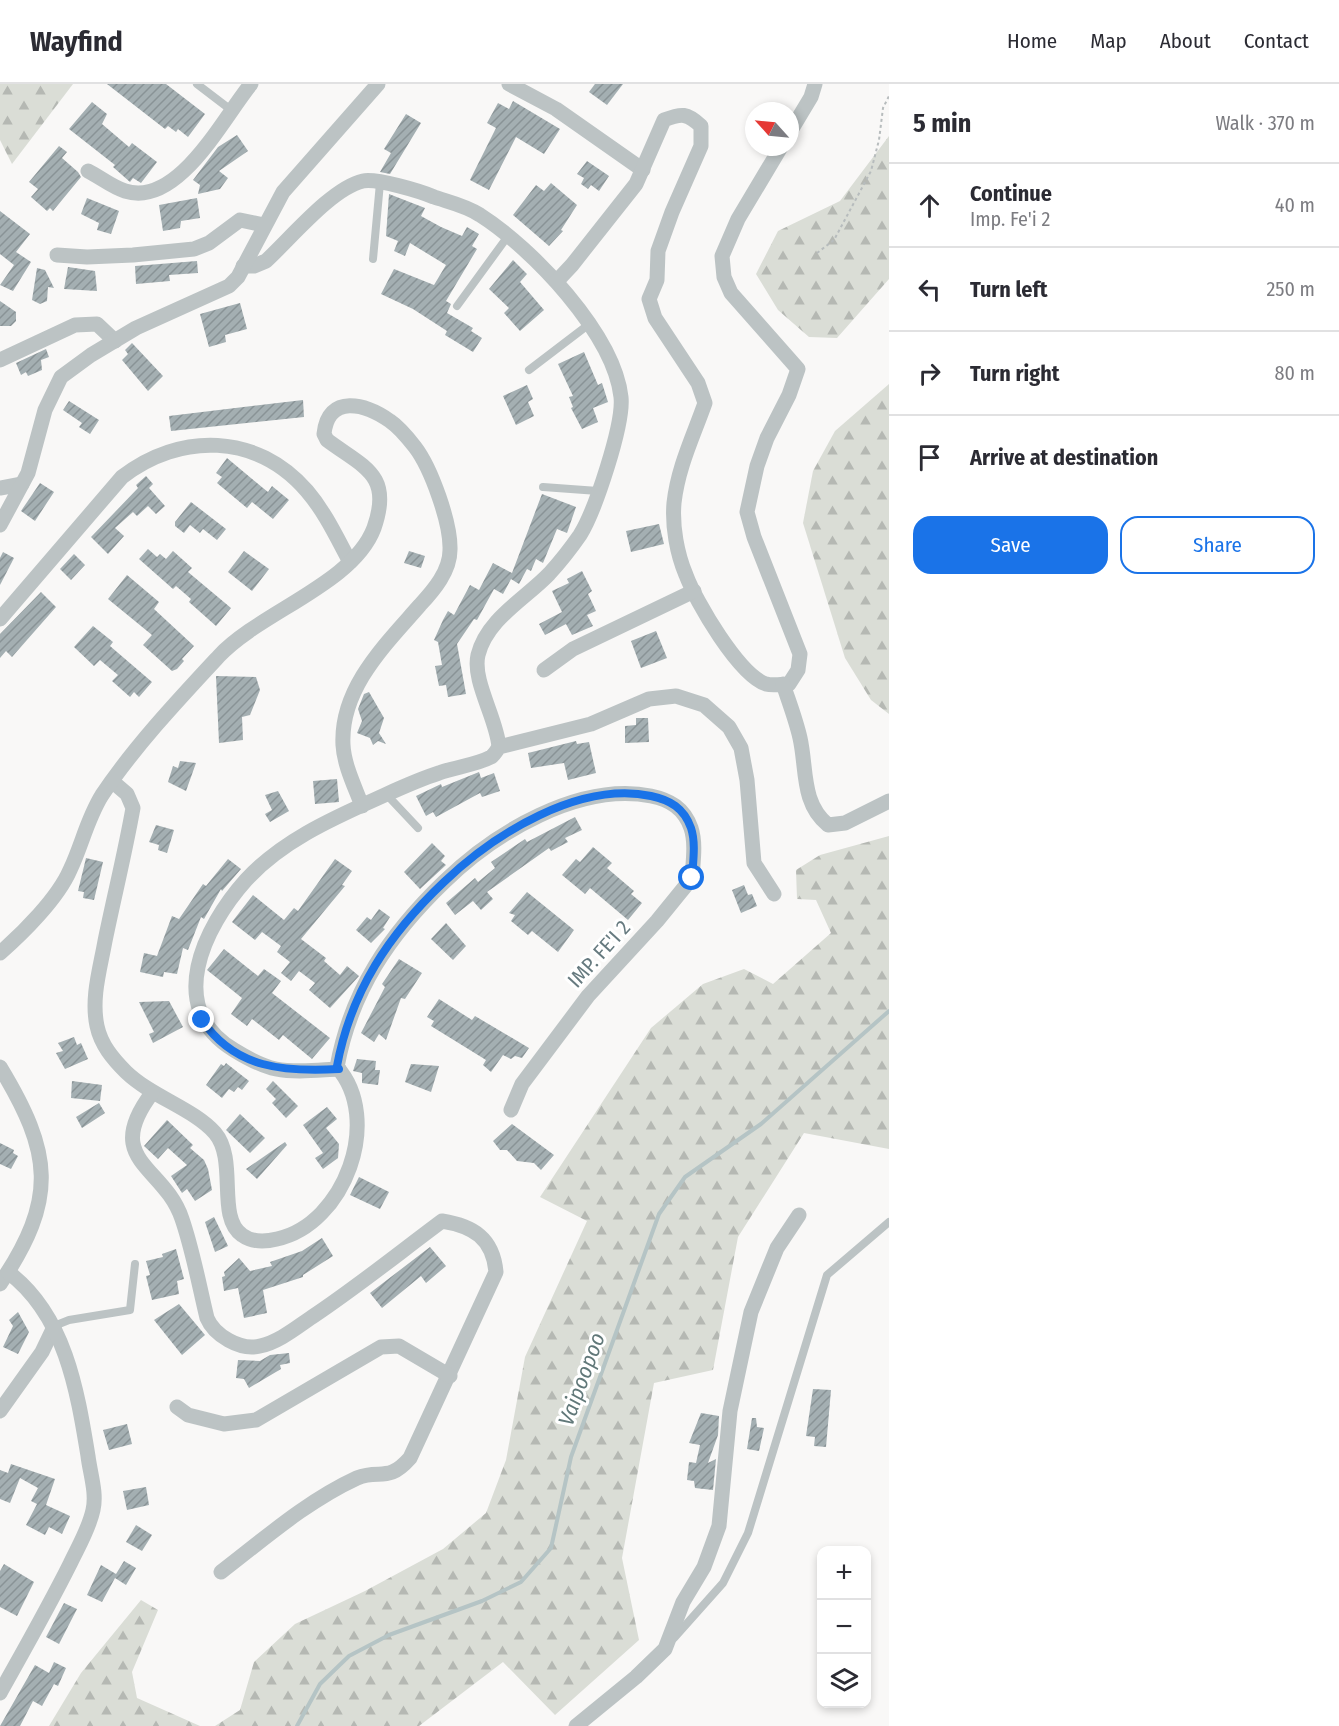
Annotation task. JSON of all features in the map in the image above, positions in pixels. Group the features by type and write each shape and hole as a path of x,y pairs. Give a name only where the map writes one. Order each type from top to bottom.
{"street":[{"path":"88,171 126,192 153,192 177,177 196,157 251,84"},
{"path":"0,525 22,484 45,410 55,386 68,370 144,324 229,286 243,266 283,192 306,163 378,84"},
{"path":"509,84 556,109 643,170"},
{"path":"799,117 811,97 815,84"},
{"path":"556,281 572,266 636,184 664,120 680,114 689,115 701,126 701,146 658,250 657,280 649,299 655,318 698,383 705,403 682,461 674,504 675,531 686,575 734,655 753,676 767,684 789,684 798,670 801,654 754,537 747,512 763,447 798,369 731,293 723,277 722,256 738,219 776,156"},
{"path":"243,266 254,266 266,261 338,193 365,180 414,189 477,213 509,235 556,281 588,325 617,374 621,399 618,425 598,491 580,534 549,573 497,622 484,639 477,657 480,679 498,735 499,747"},
{"path":"57,255 87,257 133,255 194,249 209,243 240,220 264,225"},
{"path":"0,360 80,324 97,324 115,341"},
{"path":"0,953 15,939 68,876 90,818 112,782 220,655 250,629 336,574 350,562 373,530 380,509 378,483 365,466 327,440 324,434 325,426 337,409 355,405 372,410 392,422 417,449 434,486 447,526 450,551 439,584 366,668 346,715 343,745 362,806"},
{"path":"0,619 122,477 145,461 192,445 220,445 247,450 284,470 313,499 350,562"},
{"path":"0,488 22,484"},
{"path":"544,670 573,650 694,591"},
{"path":"783,684 800,738 808,796 816,815 828,825 845,823 889,801"},
{"path":"112,782 127,794 134,808 95,998 97,1025 102,1041 114,1060 152,1093 202,1120 217,1136 226,1155 233,1223 247,1238 268,1241 284,1238 311,1223 337,1195 354,1150 358,1111 348,1080 339,1069 278,1069 247,1057 224,1044 211,1033 200,1015 195,978 198,962 208,937 225,908 245,881 265,861 297,838 386,794 437,773 491,757 499,747 591,724 649,699 676,696 704,705 729,727 741,748 747,780 754,863 774,894"},
{"name":"IMP. FE'I 2","path":"339,1069 340,1052 349,1018 364,981 382,954 445,880 508,832 553,809 585,798 613,794 640,794 672,802 687,821 694,849 692,878 581,1005 522,1084 511,1110"},
{"path":"0,1067 17,1095 36,1139 43,1177 40,1203 34,1224 4,1278 44,1308 54,1327 68,1365 82,1420 94,1503 88,1525 49,1607 0,1693"},
{"path":"152,1093 132,1127 134,1148 138,1158 167,1193 182,1217 207,1318 215,1331 239,1344 261,1346 289,1333 336,1301 442,1221 465,1224 481,1237 495,1254 496,1272 450,1376 410,1458 399,1471 382,1476 360,1477 316,1500 220,1572"},
{"path":"576,1726 636,1677 666,1648 677,1616 704,1567 717,1531 730,1411 751,1312 777,1248 799,1215"},
{"path":"0,1411 42,1352 54,1327"},
{"path":"177,1407 188,1415 224,1424 256,1420 381,1347 399,1346 450,1376"}],"lane":[{"path":"197,84 231,110"},
{"path":"373,259 380,183"},
{"path":"457,306 509,235"},
{"path":"529,370 588,325"},
{"path":"543,487 598,491"},
{"path":"386,794 418,828"},
{"path":"666,1648 720,1588 748,1533 827,1275 889,1222"},
{"path":"54,1327 69,1320 130,1310 135,1264"}],"path":[{"path":"817,253 834,240 871,171 879,141 883,108 889,96"}],"green space":[{"path":"0,84 73,84 12,164 0,140"},
{"path":"889,136 889,279 837,338 809,337 778,310 756,274 778,231 840,201"},
{"path":"889,384 889,714 871,700 845,658 803,523 813,471 835,431"},
{"path":"889,836 889,1149 804,1133 738,1237 713,1370 654,1383 622,1558 639,1640 555,1715 503,1662 419,1726 215,1726 240,1710 254,1662 295,1624 365,1591 443,1549 486,1513 506,1460 525,1357 587,1221 540,1197 651,1028 703,984 744,969 773,984 831,933 816,900 797,899 796,870 820,855"},
{"path":"141,1600 158,1610 132,1672 137,1698 200,1726 49,1726 81,1673"}],"building":[{"path":"107,84 166,84 205,114 188,137 178,129 176,132 168,126 165,129"},
{"path":"595,84 623,84 607,105 589,92"},
{"path":"513,101 560,129 544,154 516,137 489,190 470,180 496,128 487,123 498,103 509,109"},
{"path":"92,102 107,114 102,124 129,147 132,143 157,162 141,183 133,178 130,182 113,167 115,165 69,129"},
{"path":"406,114 421,123 390,174 380,172 391,153 384,149"},
{"path":"237,135 248,151 219,171 228,178 220,189 198,194 200,185 193,180 218,147"},
{"path":"59,146 67,152 62,158 81,177 53,211 50,208 47,211 31,197 38,189 29,182"},
{"path":"587,161 609,176 599,191 591,185 588,189 581,184 584,178 577,174"},
{"path":"551,183 577,205 561,230 563,231 549,246 513,215 536,185 544,191"},
{"path":"389,194 425,208 421,216 441,227 462,236 467,227 479,234 472,246 477,249 446,301 451,304 447,313 473,328 471,331 482,338 473,352 445,335 447,331 413,309 381,294 394,269 434,285 446,265 410,243 405,256 394,251 398,241 386,236"},
{"path":"87,198 119,211 111,234 97,230 99,223 81,214"},
{"path":"197,198 200,218 181,221 180,228 163,231 159,205"},
{"path":"0,211 30,234 16,252 31,262 13,291 0,285 14,265 0,254"},
{"path":"513,260 527,274 520,282 544,310 520,331 504,313 509,308 489,289"},
{"path":"197,261 198,273 169,275 170,281 136,284 135,266"},
{"path":"68,267 95,271 97,291 64,289"},
{"path":"37,268 45,270 54,288 48,287 47,301 40,304 32,300"},
{"path":"0,301 16,312 16,321 11,326 0,326"},
{"path":"240,303 247,329 225,335 226,342 209,347 200,314"},
{"path":"132,343 163,376 148,391 122,360 128,354 125,350"},
{"path":"46,349 49,357 41,360 42,370 28,376 26,372 21,375 16,363"},
{"path":"584,352 598,385 602,383 608,402 593,408 598,422 582,429 571,408 573,407 569,397 573,396 558,364"},
{"path":"527,385 533,399 528,402 534,416 516,425 503,396"},
{"path":"303,400 304,417 171,431 169,416"},
{"path":"69,401 99,420 90,434 79,427 82,423 63,410"},
{"path":"227,458 268,492 272,486 289,500 273,519 252,502 247,508 217,483 222,477 216,473"},
{"path":"146,476 153,484 149,488 165,506 156,514 148,506 137,516 133,512 115,528 124,536 108,554 91,537 138,488 136,485"},
{"path":"40,483 54,492 35,521 21,511"},
{"path":"542,494 576,507 567,533 557,529 543,563 536,559 531,571 527,569 519,584 511,579 503,594 494,589 477,620 474,619 457,644 466,694 448,697 446,685 439,686 435,666 442,665 438,642 434,640 443,620 448,611 454,615 470,585 479,590 493,563 512,573"},
{"path":"191,502 226,529 217,540 203,529 200,533 190,525 184,533 175,526 175,522"},
{"path":"659,524 664,544 631,552 626,531"},
{"path":"148,549 157,557 160,554 166,559 173,551 192,568 188,572 231,608 216,626 189,602 191,599 176,586 173,589 139,559"},
{"path":"244,551 269,569 252,591 228,572"},
{"path":"409,551 425,556 421,568 404,563"},
{"path":"3,552 14,558 0,585 0,558"},
{"path":"74,554 85,565 71,580 60,569"},
{"path":"582,571 592,591 588,594 596,611 587,615 593,626 572,635 566,624 545,635 539,624 562,612 552,591 569,583 567,579"},
{"path":"127,575 159,602 154,609 194,646 182,659 184,661 177,669 172,671 143,645 152,635 108,599"},
{"path":"41,592 56,607 12,657 6,651 0,658 0,634"},
{"path":"93,626 113,642 110,646 152,682 139,697 134,692 130,697 112,681 118,675 100,660 94,666 74,647"},
{"path":"656,631 667,658 641,668 631,641"},
{"path":"216,676 256,677 260,690 250,715 242,717 243,740 219,743"},
{"path":"369,692 384,718 379,733 386,744 378,741 373,745 370,738 357,733 362,721 358,709 364,694"},
{"path":"636,718 648,718 649,742 625,743 625,726 636,725"},
{"path":"576,741 577,744 589,742 596,773 568,780 564,763 531,768 528,753"},
{"path":"180,761 196,763 186,791 168,782 173,766 178,768"},
{"path":"479,772 481,778 494,773 500,791 482,797 480,793 436,817 433,812 426,816 416,796 441,784 442,787"},
{"path":"337,779 339,802 315,804 313,781"},
{"path":"278,791 289,811 270,822 265,814 272,810 265,795"},
{"path":"575,817 582,830 565,838 568,842 551,851 549,848 487,892 493,899 481,910 473,901 455,915 446,903 475,878 478,882 495,868 491,862 525,839 527,842"},
{"path":"156,825 174,830 167,853 158,850 159,845 149,842"},
{"path":"432,843 445,856 441,861 446,865 420,889 404,872"},
{"path":"593,847 612,863 607,868 634,891 631,894 642,903 628,920 590,888 585,894 562,875 576,859 580,862"},
{"path":"86,858 103,862 94,900 83,898 84,892 78,891"},
{"path":"228,859 241,869 222,891 221,889 204,919 201,917 188,950 183,948 177,974 164,972 163,977 140,972 144,953 157,956 172,916 179,919 203,884 206,886"},
{"path":"335,859 352,871 342,885 345,886 301,939 326,958 324,961 340,975 347,966 359,976 330,1008 309,990 315,983 299,971 291,981 281,973 290,962 277,952 281,946 262,932 255,940 232,922 253,895 284,920 294,908 298,911"},
{"path":"744,885 748,895 752,894 757,906 741,913 732,890"},
{"path":"527,892 574,930 558,952 532,931 528,935 511,921 515,915 509,913"},
{"path":"379,909 390,917 383,928 385,929 371,943 356,930 367,917 371,920"},
{"path":"446,923 466,946 453,960 431,939"},
{"path":"224,949 258,976 264,969 281,981 272,993 330,1038 312,1059 283,1035 279,1040 252,1019 247,1026 231,1014 242,998 207,970"},
{"path":"399,959 422,973 405,999 401,998 386,1040 379,1034 374,1042 361,1033 385,987 382,984"},
{"path":"439,999 472,1020 475,1016 529,1048 522,1058 515,1056 511,1059 503,1055 491,1072 483,1065 486,1060 431,1026 434,1021 427,1017"},
{"path":"169,1001 183,1027 153,1043 149,1034 154,1032 139,1002"},
{"path":"74,1037 77,1045 81,1043 88,1059 65,1069 56,1053 63,1051 58,1043"},
{"path":"357,1059 376,1061 375,1070 380,1070 378,1085 362,1083 362,1073 353,1071"},
{"path":"226,1063 249,1081 242,1090 238,1087 234,1092 229,1089 222,1098 206,1085 221,1064 224,1066"},
{"path":"411,1064 439,1066 431,1092 405,1082"},
{"path":"72,1081 102,1085 100,1101 71,1098"},
{"path":"273,1081 298,1106 286,1118 272,1103 276,1099 266,1089"},
{"path":"99,1103 105,1113 82,1128 76,1117"},
{"path":"327,1107 337,1119 326,1128 339,1144 338,1158 323,1169 315,1158 323,1153 303,1125"},
{"path":"240,1114 265,1138 250,1153 226,1130"},
{"path":"167,1120 193,1145 190,1148 204,1160 208,1169 212,1190 195,1201 187,1189 182,1193 171,1176 187,1165 168,1148 158,1159 144,1146"},
{"path":"512,1124 554,1155 541,1170 534,1163 517,1161 507,1150 500,1150 493,1141"},
{"path":"285,1142 287,1145 257,1179 246,1169"},
{"path":"0,1143 14,1150 13,1153 18,1156 11,1169 0,1164"},
{"path":"359,1177 389,1192 380,1209 350,1195"},
{"path":"214,1217 228,1246 215,1252 205,1222"},
{"path":"322,1238 333,1256 303,1277 263,1290 267,1313 244,1318 238,1288 224,1291 222,1277 225,1276 224,1272 239,1258 250,1271 272,1266 270,1262 302,1251"},
{"path":"430,1247 446,1266 426,1283 421,1276 382,1308 370,1293"},
{"path":"176,1249 184,1279 177,1281 179,1294 152,1300 146,1276 150,1275 146,1261 163,1257 162,1254"},
{"path":"179,1304 205,1335 182,1355 154,1320"},
{"path":"18,1312 29,1332 18,1354 3,1347 13,1326 9,1320"},
{"path":"289,1353 290,1363 280,1365 281,1369 249,1388 244,1379 236,1378 238,1360 260,1361 270,1355"},
{"path":"813,1389 831,1390 826,1447 814,1446 815,1437 806,1436"},
{"path":"701,1413 719,1416 718,1435 708,1463 716,1459 713,1490 695,1488 694,1481 687,1480 689,1462 696,1463 700,1445 689,1443"},
{"path":"752,1418 756,1418 757,1427 764,1428 759,1451 747,1449"},
{"path":"127,1424 132,1444 109,1450 103,1430"},
{"path":"11,1464 55,1479 46,1505 70,1516 62,1534 49,1527 45,1535 26,1525 37,1504 31,1501 38,1488 20,1478 10,1503 0,1499 0,1470 8,1473"},
{"path":"146,1487 149,1505 127,1510 123,1491"},
{"path":"136,1525 152,1535 142,1551 126,1542"},
{"path":"124,1561 136,1568 126,1585 115,1578 102,1602 87,1595 101,1565 116,1574"},
{"path":"4,1564 34,1582 17,1616 0,1607 0,1571"},
{"path":"64,1603 77,1609 59,1644 46,1637"},
{"path":"54,1662 66,1668 58,1686 54,1684 42,1706 33,1701 20,1726 0,1726 35,1665 49,1673"}],"waterway":[{"name":"Vaipoopoo","path":"297,1726 320,1684 349,1656 389,1635 482,1601 521,1582 551,1548 571,1457 659,1214 685,1177 761,1124 889,1011"}],"route":[{"path":"202,1020 211,1033 224,1044 267,1067 316,1071 339,1069 337,1066 343,1034 364,981 410,918 445,880 508,832 553,809 585,798 613,794 640,794 672,802 691,828 694,849 692,878"}]}
